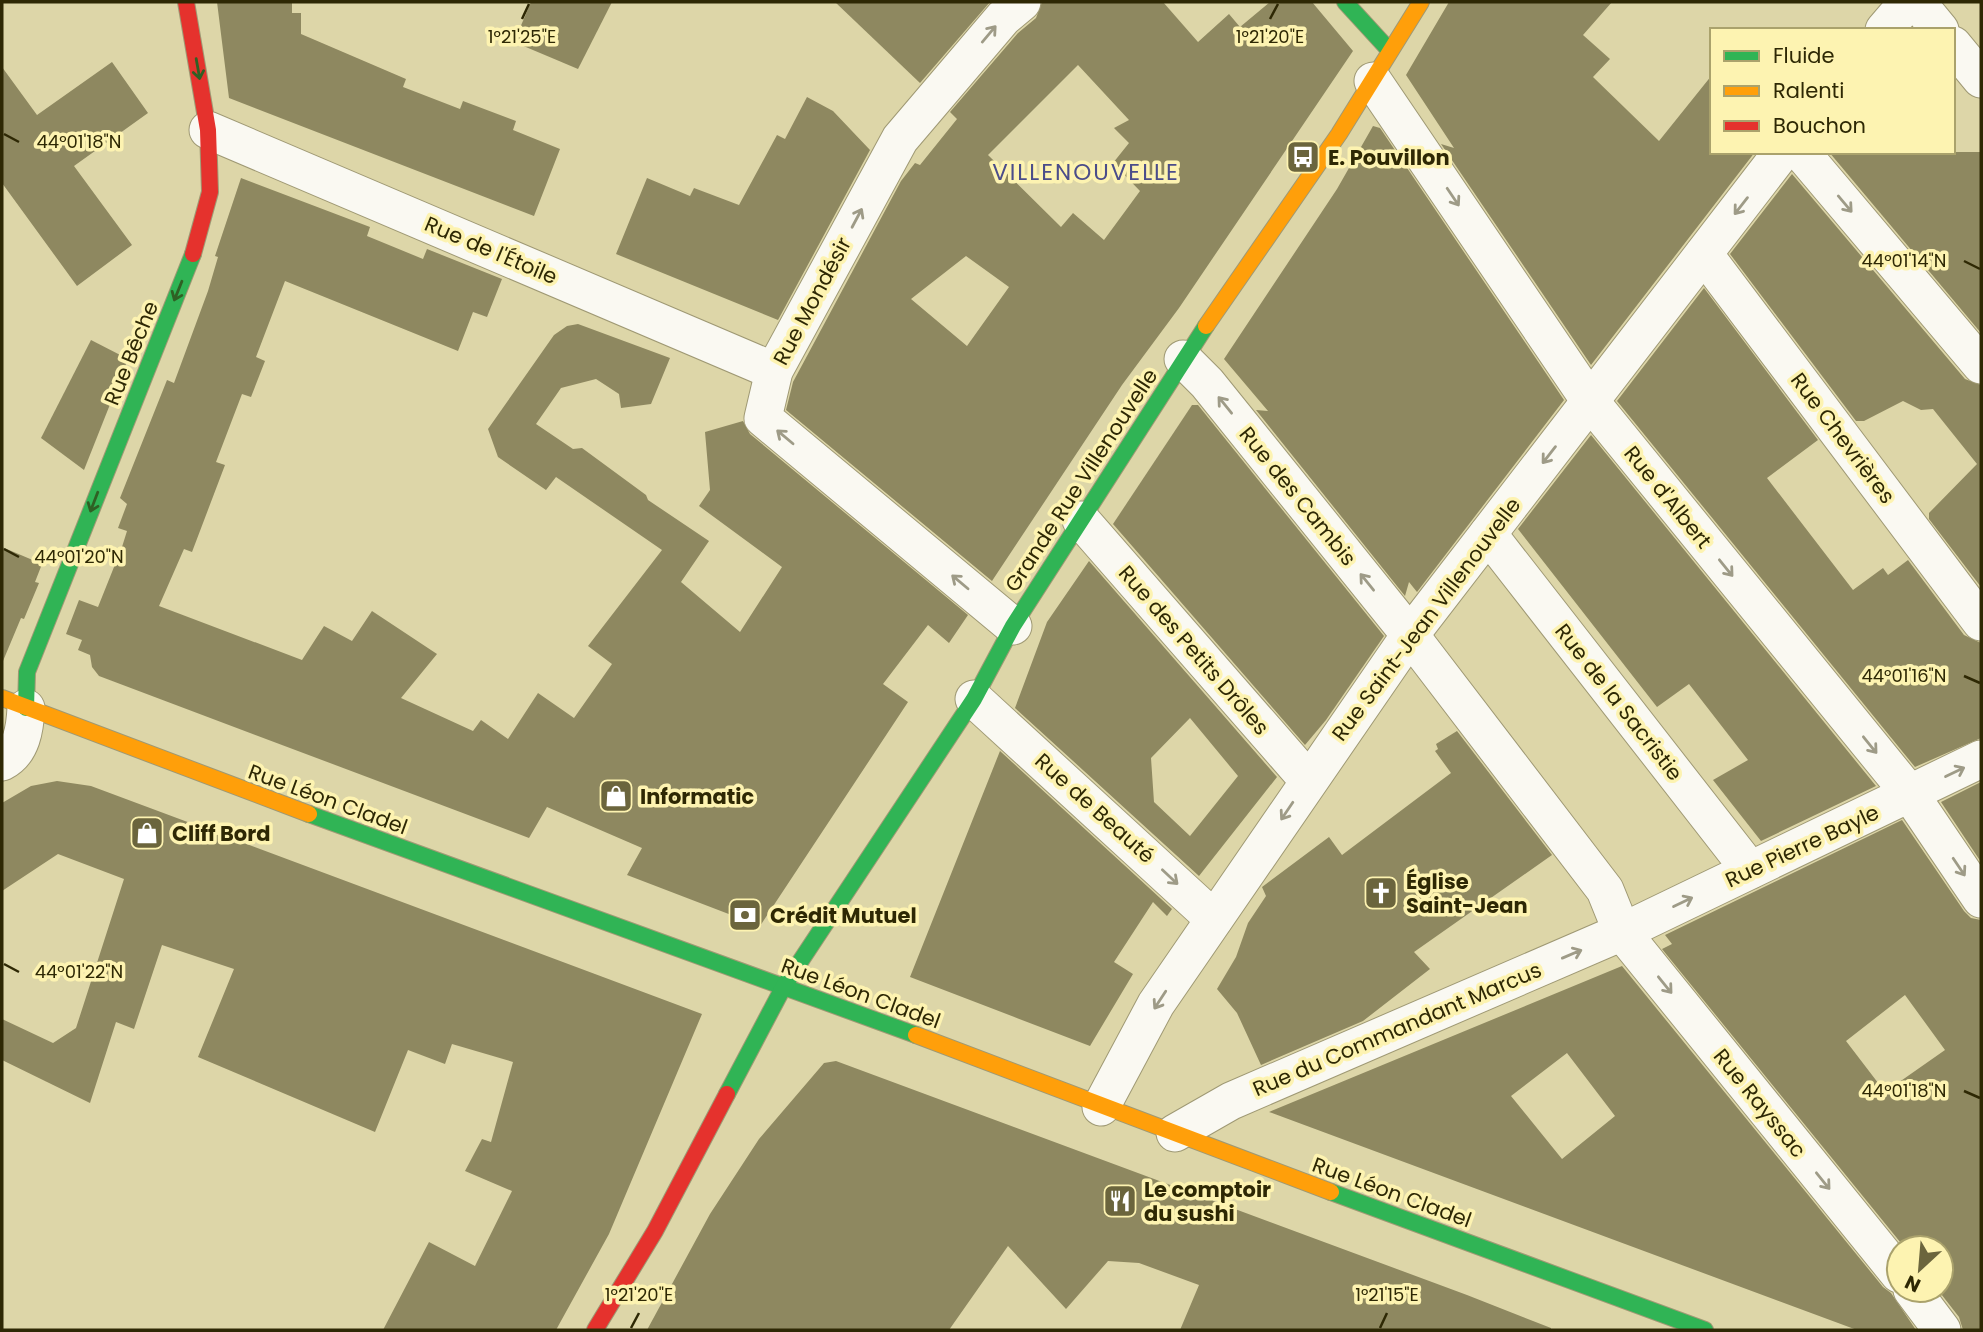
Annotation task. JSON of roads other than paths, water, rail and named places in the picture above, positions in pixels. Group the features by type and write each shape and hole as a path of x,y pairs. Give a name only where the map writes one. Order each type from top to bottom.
{"main road":[{"name":"Rue Bêche","path":"14,703 192,257 210,192 208,130 186,2"},
{"path":"1345,2 1381,66"},
{"name":"Grande Rue Villenouvelle","path":"595,1330 655,1231 784,986 974,699 1013,626 1184,359 1421,2"},
{"name":"Rue Léon Cladel","path":"14,703 784,986 1101,1107 1705,1330"}],"street":[{"name":"Rue Mondésir","path":"1013,626 762,418 774,371 900,139 1003,18 1022,2"},
{"path":"1886,28 1908,2"},
{"path":"1917,2 1938,28"},
{"path":"1955,47 1981,79"},
{"name":"Rue d'Albert","path":"1381,66 1591,401 1910,794 1981,899"},
{"name":"Rue de l'Étoile","path":"208,130 774,371"},
{"name":"Rue Saint-Jean Villenouvelle","path":"1101,1107 1156,1004 1410,635 1780,154"},
{"path":"1803,154 1981,365"},
{"name":"Rue Chevrières","path":"1704,254 1981,622"},
{"name":"Rue des Cambis","path":"1184,359 1207,383 1410,635 1605,890 1622,932"},
{"name":"Rue des Petits Drôles","path":"1081,520 1308,780"},
{"name":"Rue de la Sacristie","path":"1488,534 1750,870"},
{"name":"Rue de Beauté","path":"974,699 1214,919"},
{"path":"2,762 10,758 24,733 14,703"},
{"name":"Rue Pierre Bayle","path":"1622,932 1981,760"},
{"name":"Rue du Commandant Marcus","path":"1175,1133 1231,1101 1622,932"},
{"name":"Rue Rayssac","path":"1622,932 1885,1257"},
{"path":"1922,1304 1942,1330"}],"place":[{"name":"E. Pouvillon","path":"1303,157"},
{"name":"Informatic","path":"616,796"},
{"name":"Cliff Bord","path":"147,833"},
{"name":"Église Saint-Jean","path":"1381,893"},
{"name":"Crédit Mutuel","path":"745,915"},
{"name":"Le comptoir du sushi","path":"1120,1201"}],"district":[{"name":"VILLENOUVELLE","path":"1086,172"}]}
